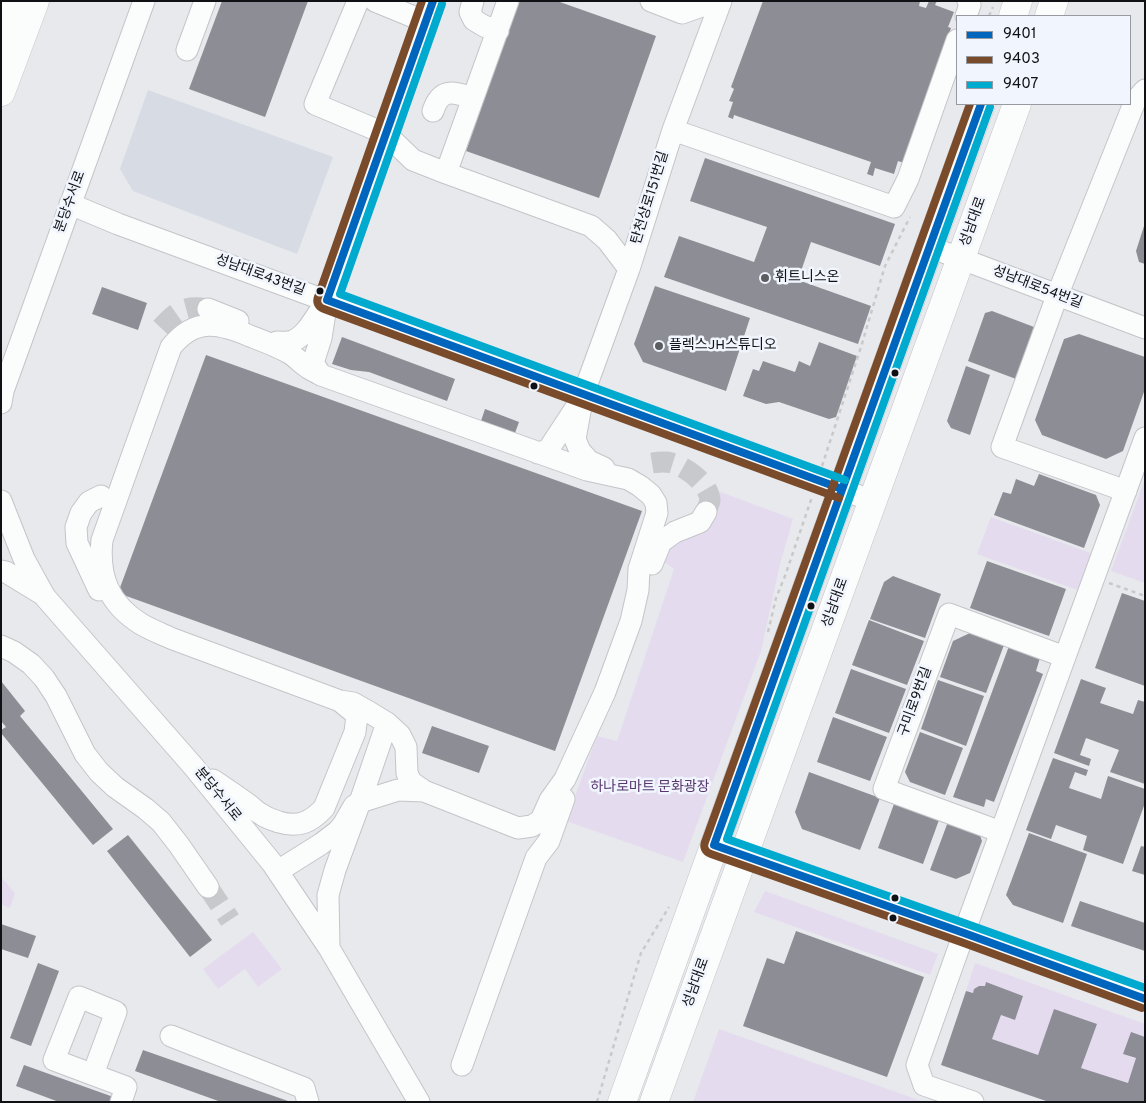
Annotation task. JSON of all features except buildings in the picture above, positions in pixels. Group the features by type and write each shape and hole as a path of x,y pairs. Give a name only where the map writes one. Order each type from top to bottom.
{"main road":[{"path":"1,37 14,1"},
{"path":"1,92 35,1"},
{"path":"1013,15 1018,1"},
{"path":"1049,15 1054,1"},
{"path":"622,1102 981,105"},
{"name":"성남대로","path":"654,1102 1017,105"}],"street":[{"name":"분당수서로","path":"2,397 144,1"},
{"path":"187,50 205,1"},
{"path":"358,1 315,104 386,134 413,160 592,226 607,240 629,269"},
{"path":"375,1 426,22"},
{"path":"321,375 313,363 321,338 327,300 433,1"},
{"path":"474,1 470,12 474,20 484,26 498,30"},
{"path":"446,173 508,1"},
{"path":"651,1 682,13 716,1"},
{"name":"탄천상로151번길","path":"583,395 629,269 673,130 721,1"},
{"path":"966,15 970,5 968,1"},
{"path":"673,130 894,206 908,178 956,43"},
{"path":"1126,491 1002,447 1057,296 1135,101 1145,90"},
{"path":"433,111 436,101 444,95 454,92 473,98"},
{"name":"성남대로43번길","path":"70,204 118,224 873,500"},
{"name":"성남대로54번길","path":"930,248 1145,328"},
{"path":"284,348 305,332 327,300"},
{"path":"208,309 262,330 307,367 321,375 587,470 628,479"},
{"path":"142,625 128,615 108,590 102,568 102,540 171,347 186,332 194,328 219,326 239,331 284,348"},
{"path":"538,453 548,450 583,395"},
{"path":"583,395 575,439 580,451 589,461 640,486 651,495 656,503 663,528 661,542 649,572 638,590"},
{"path":"973,1102 924,1085 917,1066 1145,438"},
{"path":"101,496 89,502 81,513 76,527 77,543 96,587 109,607 124,618 173,639 340,701 353,703 387,723 400,735 406,747 407,772 411,782 424,791 518,828 532,837 536,845 536,858"},
{"name":"분당수서로","path":"1,502 24,560 45,597 193,766 275,867 329,948 419,1102"},
{"path":"661,542 675,532 700,522 706,512"},
{"path":"518,828 532,826 541,820 550,800 565,779 605,692 631,621 638,590 639,569 658,514"},
{"path":"1,571 6,572 45,597"},
{"name":"구미로9번길","path":"1001,832 884,789 949,614 1065,657"},
{"path":"1,646 14,652 31,664 44,678 56,696 85,754 99,772 115,787 161,822 208,886"},
{"path":"275,867 322,829 338,810 363,736 363,726 356,716 340,701"},
{"path":"193,766 262,815 286,824 298,825 317,816 324,808 355,732 356,716"},
{"path":"329,948 328,895 387,723"},
{"path":"462,1065 536,858 549,841 564,799 565,779"},
{"path":"275,867 321,844 343,826 354,806 360,802 398,790 424,791"},
{"path":"714,845 1145,999"},
{"path":"171,1036 304,1088 308,1102"},
{"path":"86,1066 126,1087 121,1102"}],"path":[{"path":"766,640 776,598 861,347 885,266 909,218"},
{"path":"1094,578 1145,596"},
{"path":"598,1102 641,952 670,904"}],"shaded area":[{"path":"148,90 333,157 297,254 133,191 120,169"}],"green space":[{"path":"1145,479 1145,583 1111,571"},
{"name":"하나로마트 문화광장","path":"715,490 793,519 780,564 761,651 683,862 566,821 597,736 617,741 674,569 659,558 684,536 703,534"},
{"path":"991,517 1096,555 1083,592 977,554"},
{"path":"1,877 15,893 10,908 1,904"},
{"path":"765,891 938,954 930,975 754,912"},
{"path":"253,932 282,969 258,987 245,969 218,989 203,969"},
{"path":"975,963 1145,1024 1145,1037 1131,1033 1124,1054 1136,1059 1128,1083 1081,1068 1097,1024 1054,1009 1038,1055 992,1039 1001,1015 1015,1020 1023,996 986,982 985,986 973,993 966,991"},
{"path":"719,1029 924,1102 693,1102"}],"tunnel":[{"path":"161,328 177,313 193,308 208,309"},
{"path":"652,463 672,463 684,468 696,477 706,488 709,495 710,501 706,512"},
{"path":"208,887 230,920"}],"transit line":[{"name":"9403","path":"422,1 318,297 317,302 319,306 839,498"},
{"name":"9401","path":"433,1 327,300 842,489"},
{"name":"9407","path":"442,4 340,294 845,480"},
{"name":"9403","path":"970,105 704,847 711,854 1142,1008"},
{"name":"9401","path":"714,845 981,105"},
{"name":"9407","path":"990,107 727,839 1145,988"},
{"name":"9401","path":"714,845 1145,999"}],"place":[{"name":"휘트니스온","path":"765,278"},
{"name":"플렉스JH스튜디오","path":"659,346"}]}
